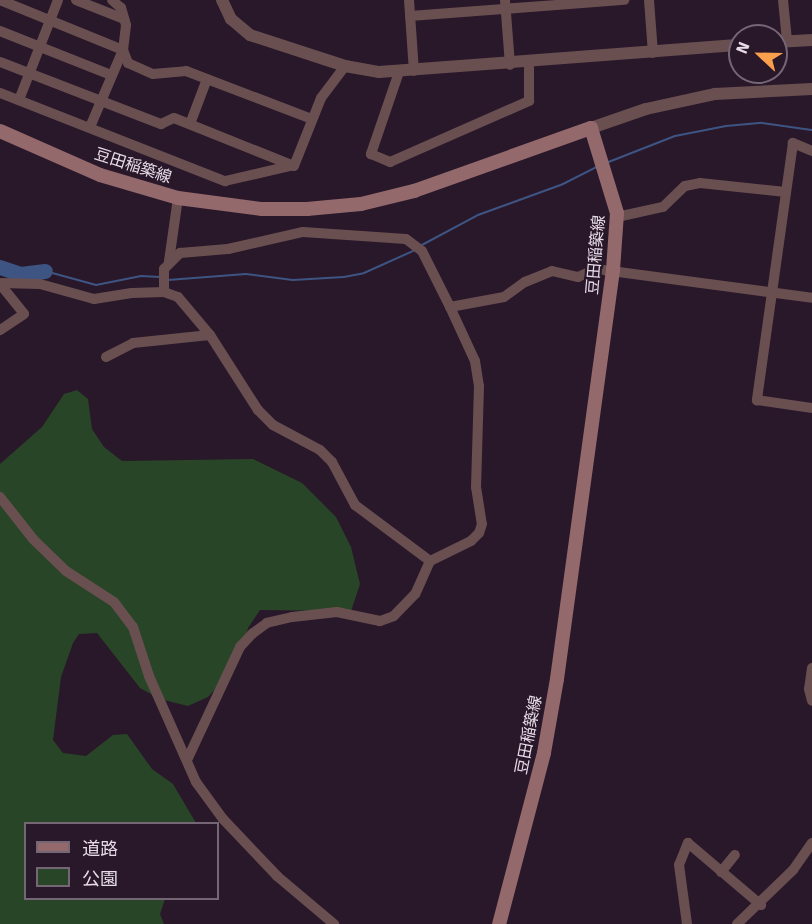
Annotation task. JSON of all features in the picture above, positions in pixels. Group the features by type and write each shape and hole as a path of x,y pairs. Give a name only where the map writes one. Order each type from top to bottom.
{"main road":[{"name":"豆田稲築線","path":"0,131 100,175 178,198 262,209 361,204 414,191 591,128 617,215 613,270 557,679 544,753 499,924"}],"street":[{"path":"0,0 123,50"},
{"path":"19,100 58,0"},
{"path":"76,0 124,19"},
{"path":"112,0 124,19 123,50 128,63 153,74 186,71 312,119"},
{"path":"222,0 231,19 250,35 345,66 399,72 728,46"},
{"path":"409,0 414,71"},
{"path":"457,0 458,13"},
{"path":"410,16 458,13 506,5 624,0"},
{"path":"649,0 653,53"},
{"path":"782,24 783,0"},
{"path":"506,5 510,64"},
{"path":"0,32 111,75"},
{"path":"788,42 812,40"},
{"path":"90,127 123,50"},
{"path":"0,62 161,124 174,118 294,166"},
{"path":"399,72 371,154 390,162 529,101 529,63"},
{"path":"294,166 321,98 345,66"},
{"path":"190,124 207,79"},
{"path":"591,128 646,109 715,94 812,89"},
{"path":"0,93 225,181 252,177 274,167 294,166"},
{"path":"812,151 793,142 757,400 812,408"},
{"path":"617,215 663,207 685,186 700,183 786,192"},
{"path":"164,292 162,276 169,261 178,198"},
{"path":"169,261 180,253 228,249 303,232 406,239 422,251 450,307 475,362 479,386 476,487 482,524 471,541 430,561 415,594 394,616 380,621 337,612 292,617 267,623 253,633 240,647 188,758"},
{"path":"450,307 504,297 525,282 552,271 578,277 596,269 812,298"},
{"path":"0,283 40,284 94,299 164,292 184,303 210,335 258,411 273,425 320,450 332,462 355,505 430,561"},
{"path":"0,283 24,314 0,330"},
{"path":"106,357 133,343 210,335"},
{"path":"0,497 33,539 66,571 98,589 133,627 149,676 188,758 196,782 223,819 298,897 334,924"},
{"path":"812,668 809,689 812,701"},
{"path":"687,924 680,865 682,851 688,843 761,905"},
{"path":"737,924 761,905 812,843"},
{"path":"721,872 735,855"}],"green space":[{"path":"77,390 88,399 92,429 104,447 122,461 253,459 302,483 336,517 351,547 360,584 351,611 260,610 248,628 244,649 226,677 208,697 188,706 160,699 140,688 97,633 79,634 73,643 61,677 53,740 63,753 86,756 113,735 127,734 152,769 173,784 195,822 24,822 24,900 165,900 160,914 164,924 0,924 0,464 42,427 64,394"}],"waterway":[{"path":"606,163 675,136 726,126 762,123 812,130"},
{"path":"420,246 478,215 563,184 598,166"},
{"path":"168,280 246,274 293,280 344,277 364,273 413,251"},
{"path":"0,267 20,274 45,271"},
{"path":"45,271 96,285 141,276 160,277"}]}
